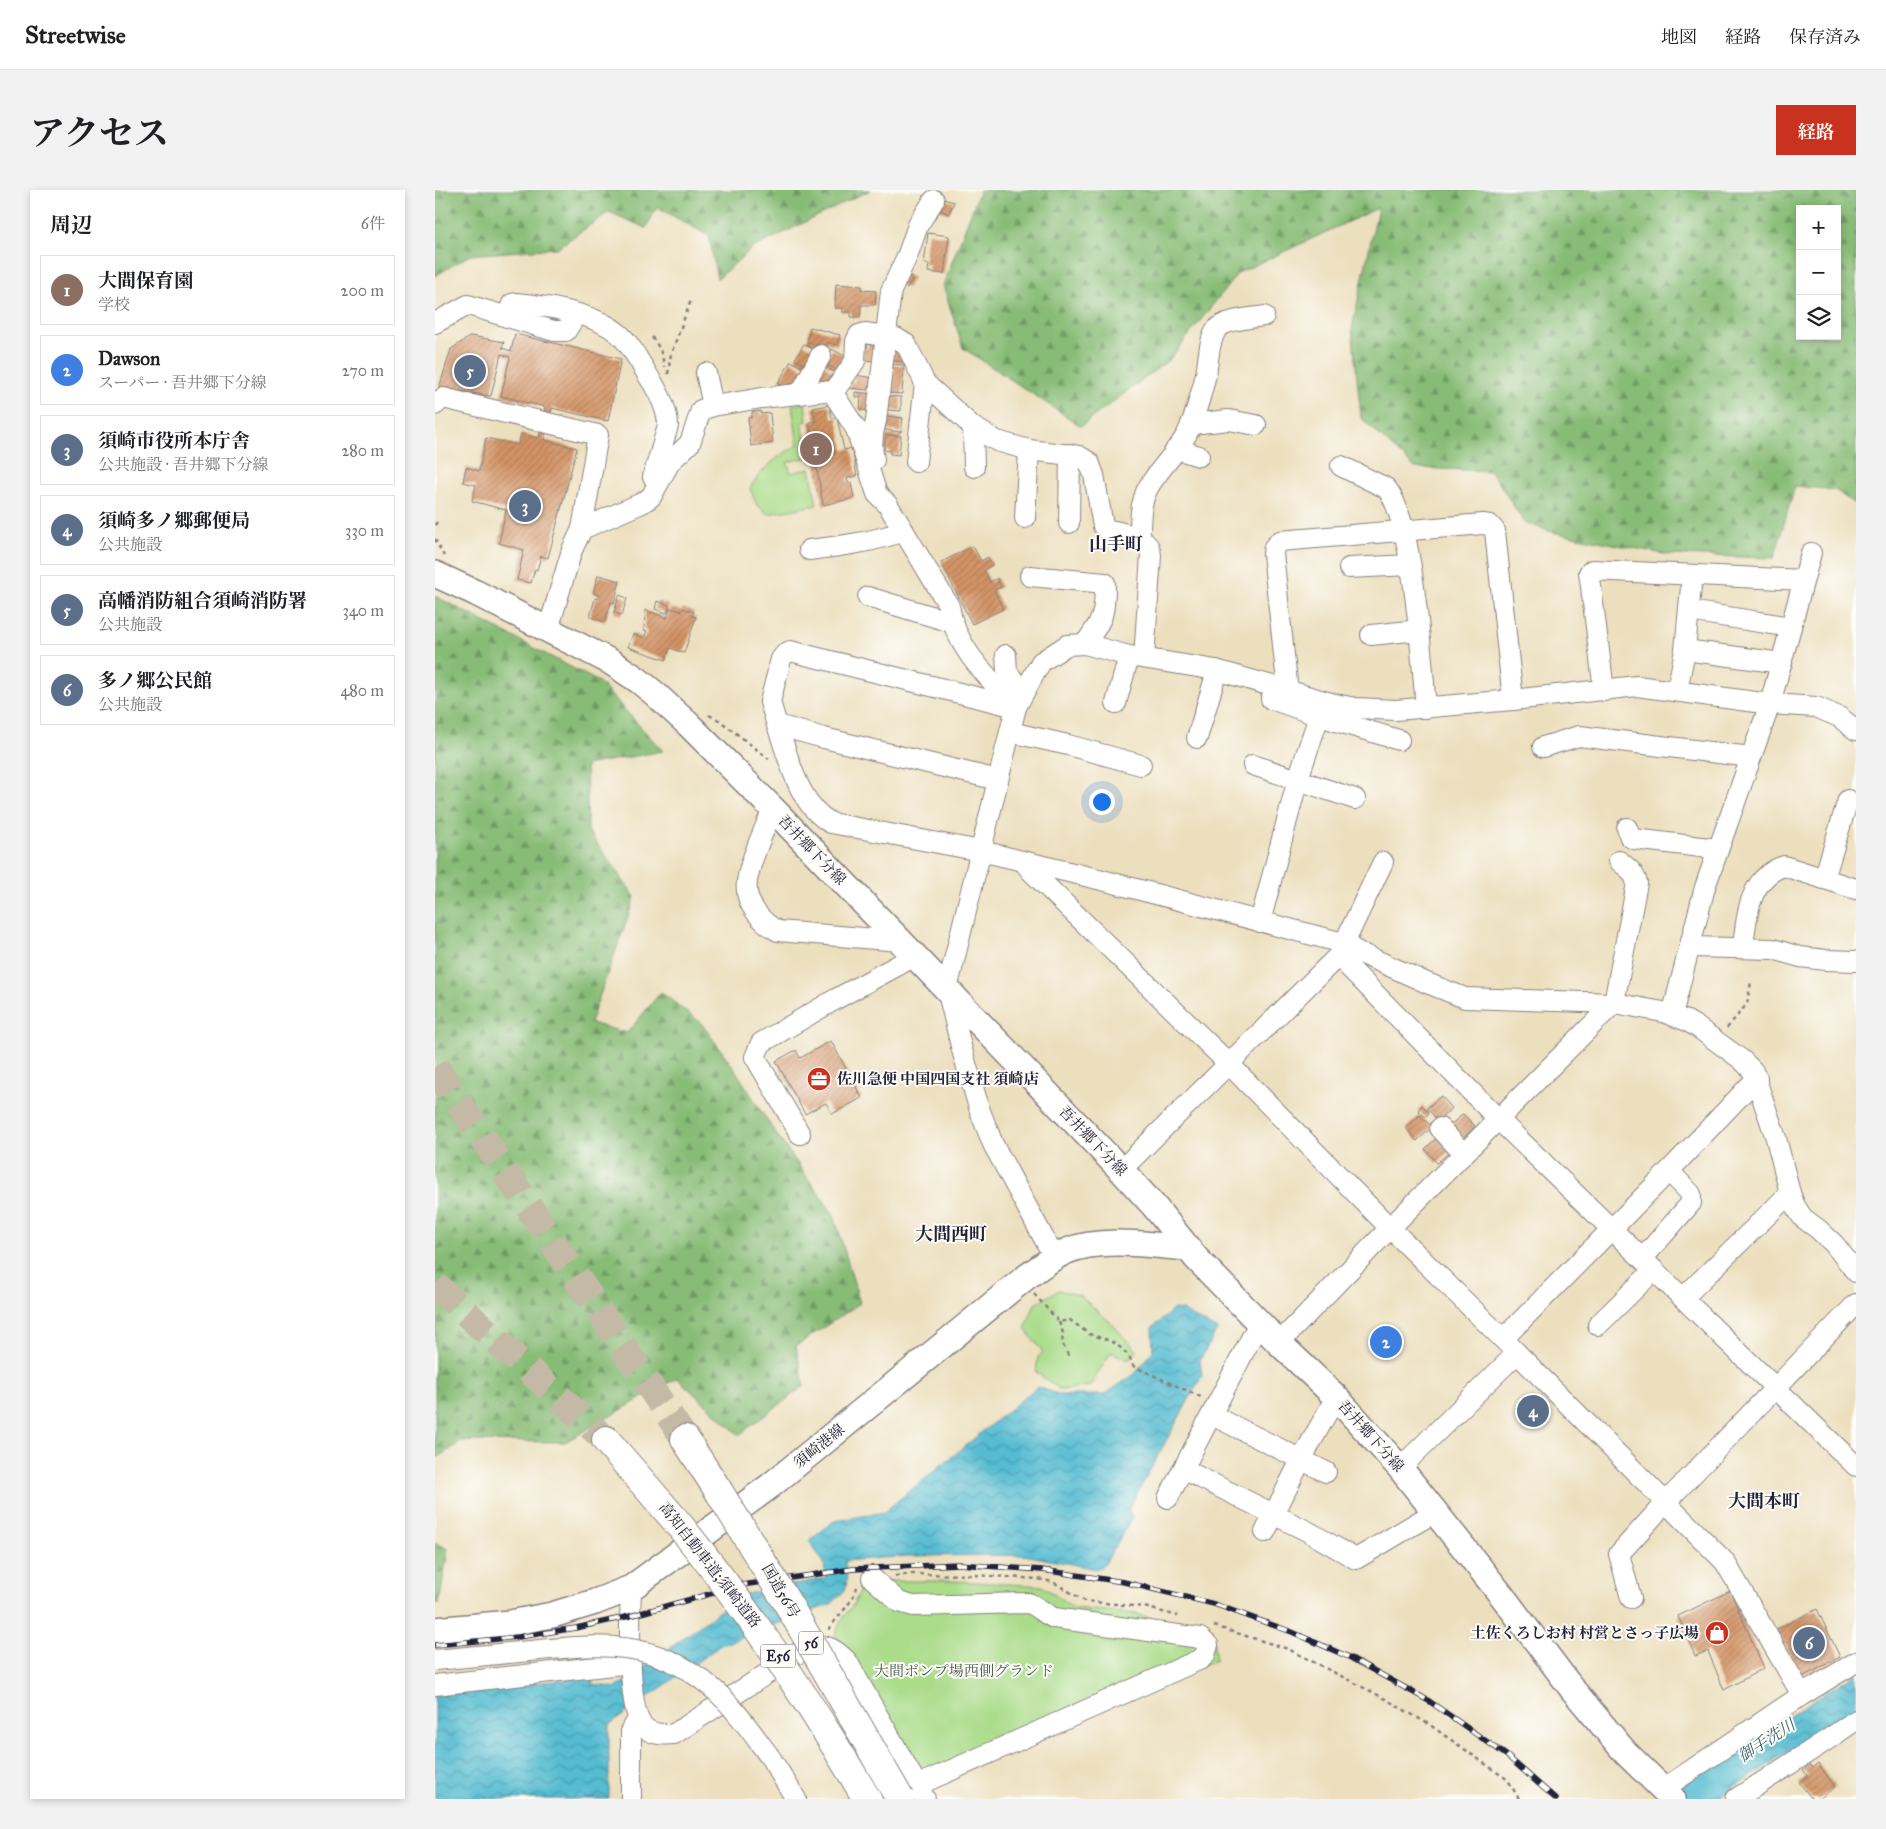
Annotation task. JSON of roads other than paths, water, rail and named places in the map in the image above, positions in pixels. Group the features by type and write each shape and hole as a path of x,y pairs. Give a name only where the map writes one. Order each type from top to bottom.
{"highway":[{"name":"国道56号","path":"685,1439 788,1604 914,1794"},
{"name":"高知自動車道;須崎道路","path":"606,1440 719,1574 769,1642 829,1734 867,1799"}],"main road":[{"name":"吾井郷下分線","path":"440,565 548,630 611,662 638,680 688,724 773,808 1121,1170 1154,1206 1187,1248 1259,1323 1336,1397 1400,1468 1573,1690 1625,1752 1667,1793"},
{"name":"須崎港線","path":"435,1630 510,1623 552,1615 595,1602 631,1588 770,1486 1025,1278 1054,1257 1082,1246 1101,1244 1187,1248"}],"street":[{"path":"888,505 872,453 872,435 876,420 891,291 919,225 934,200"},
{"path":"435,323 468,305 554,331 566,331 576,315 605,324 620,334 656,389 668,418 668,426 642,503"},
{"path":"1140,537 1142,504 1147,489 1177,449 1191,424 1217,329 1221,325 1231,322 1264,316"},
{"path":"833,393 855,361 856,340 859,334 865,333 896,338 906,344 925,383 973,427 997,441 1029,450 1070,454 1084,458 1092,465 1103,526 1106,529 1140,537 1149,547 1151,555 1136,657 1116,703"},
{"path":"800,394 821,355"},
{"path":"706,373 713,406"},
{"path":"916,462 925,383"},
{"path":"582,529 642,503 651,497 670,462 690,443 701,410 713,406 800,394 824,391 833,393 856,429 877,494 888,505 949,606 951,622 974,663 1019,700"},
{"path":"435,405 443,398 598,435 582,529 572,550 548,630"},
{"path":"1191,424 1229,420 1256,425"},
{"path":"973,427 973,467"},
{"path":"1177,449 1199,456"},
{"path":"1025,518 1029,450"},
{"path":"1069,523 1070,454"},
{"path":"1341,466 1386,488 1391,494 1404,530 1419,630 1426,708"},
{"path":"1288,691 1273,554 1274,547 1280,541 1483,524 1490,525 1495,532 1513,700"},
{"path":"809,550 861,544 904,531"},
{"path":"1672,1014 1691,947 1705,886 1770,704 1811,553"},
{"path":"1349,568 1410,565"},
{"path":"1604,691 1589,579 1592,570 1803,580"},
{"path":"1030,576 1105,583 1105,608 1100,624 1085,644"},
{"path":"1677,691 1685,650 1692,576"},
{"path":"868,598 951,622"},
{"path":"1689,611 1791,627"},
{"path":"1371,635 1419,630"},
{"path":"1054,1257 993,1144 987,1129 962,1050 947,989 1019,700 1041,662 1067,646 1085,644 1356,708 1384,711 1604,691 1631,686 1770,704 1816,707 1839,717 1856,730"},
{"path":"1685,650 1782,663"},
{"path":"1019,700 790,651 781,659 771,702 796,779 819,816 831,823 981,851 1102,880 1260,922 1340,949 1465,998 1614,1004 1655,1009 1687,1021 1748,1065 1757,1078 1776,1138 1789,1193 1795,1206 1803,1218 1834,1244 1856,1272"},
{"path":"1006,655 1007,671 1019,700"},
{"path":"1215,674 1319,716 1399,740"},
{"path":"1197,738 1215,674"},
{"path":"1260,922 1298,779 1319,716"},
{"path":"777,725 998,780"},
{"path":"1010,732 1068,745 1141,765"},
{"path":"1543,747 1579,736 1751,757"},
{"path":"1253,765 1355,799"},
{"path":"1824,879 1848,800"},
{"path":"773,808 747,883 750,900 756,914 766,925 779,931 908,949"},
{"path":"1627,828 1630,837 1634,840 1718,849"},
{"path":"1279,1343 1390,1228 1614,1004 1637,884 1635,876 1619,861"},
{"path":"1024,862 1228,1063 1390,1228 1503,1338 1725,1562 1732,1571 1802,1695"},
{"path":"1121,1170 1340,949 1383,862"},
{"path":"1743,948 1747,914 1751,899 1769,873 1784,866 1856,889"},
{"path":"1691,947 1773,949 1800,957 1856,961"},
{"path":"800,1134 755,1057 761,1043 908,949"},
{"path":"1340,949 1499,1120 1684,1297 1775,1388 1853,1457"},
{"path":"1503,1338 1669,1171 1757,1078"},
{"path":"1439,1128 1464,1154"},
{"path":"1598,1326 1649,1264 1691,1203 1691,1194 1669,1171"},
{"path":"1684,1297 1789,1193"},
{"path":"1631,1598 1619,1554 1666,1502 1856,1304"},
{"path":"1168,1498 1183,1469 1207,1407 1259,1323"},
{"path":"1400,1468 1517,1353"},
{"path":"1269,1523 1336,1397"},
{"path":"1207,1407 1326,1472"},
{"path":"1183,1469 1269,1523 1309,1532 1356,1559 1435,1512"},
{"path":"631,1588 631,1667 638,1715 650,1731 657,1734 674,1734 811,1645 825,1645 838,1652 847,1661 914,1794 1201,1659 1205,1655 1208,1646 1200,1638 1055,1618 1046,1615 1028,1603 913,1606 899,1602 872,1578"},
{"path":"435,1660 582,1646 613,1646 652,1653 672,1661 711,1686 735,1711 770,1757 796,1799"},
{"path":"1667,1793 1675,1781 1802,1695 1856,1662"},
{"path":"435,1685 631,1667"},
{"path":"631,1799 631,1729 638,1715"},
{"path":"1736,1799 1856,1720"}],"water":[{"path":"1174,1309 1182,1310 1217,1330 1200,1360 1202,1376 1128,1510 1132,1517 1105,1564 1097,1569 1024,1555 908,1556 845,1561 845,1589 831,1604 721,1645 609,1725 609,1799 435,1799 435,1695 593,1676 593,1684 616,1688 741,1595 826,1578 824,1563 809,1541 834,1521 884,1512 1037,1387 1061,1395 1104,1395 1135,1374 1153,1351 1152,1328"},
{"path":"1856,1673 1856,1708 1716,1799 1702,1799 1686,1783"}],"waterway":[{"name":"御手洗川","path":"1678,1799 1724,1768"}],"tunnel":[{"path":"435,1067 685,1439"},
{"path":"435,1285 606,1440"}],"railway":[{"path":"435,1645 518,1637 576,1628 630,1616 742,1585 853,1569 959,1564 1042,1570 1124,1582 1214,1604 1292,1632 1351,1658 1429,1701 1506,1755 1556,1799"}],"place":[{"name":"高幡消防組合須崎消防署","path":"470,371"},
{"name":"大間保育園","path":"816,449"},
{"name":"須崎市役所本庁舎","path":"525,506"},
{"name":"佐川急便 中国四国支社 須崎店","path":"819,1079"},
{"name":"Dawson","path":"1386,1342"},
{"name":"須崎多ノ郷郵便局","path":"1533,1411"},
{"name":"土佐くろしお村 村営とさっ子広場","path":"1717,1633"},
{"name":"多ノ郷公民館","path":"1809,1643"}],"district":[{"name":"山手町","path":"1116,544"},
{"name":"大間西町","path":"951,1234"},
{"name":"大間本町","path":"1764,1501"}],"park label":[{"name":"大間ポンプ場西側グランド","path":"964,1671"}]}
